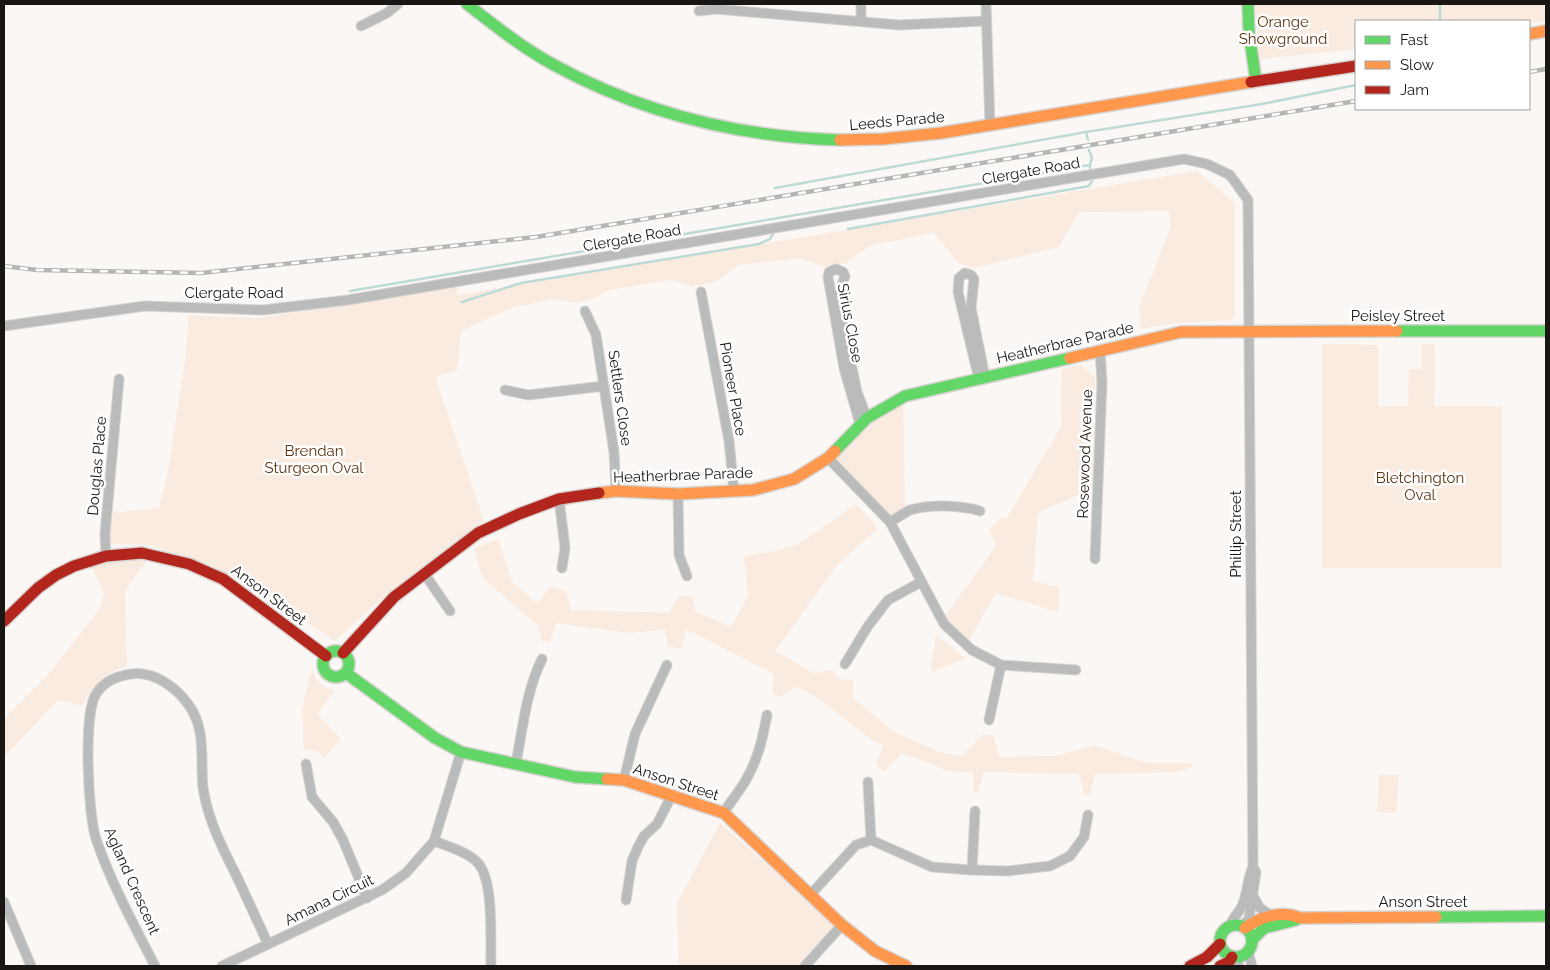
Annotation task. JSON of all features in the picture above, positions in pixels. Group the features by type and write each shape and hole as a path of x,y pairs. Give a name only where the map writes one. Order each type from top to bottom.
{"street":[{"path":"362,26 387,13 398,4"},
{"name":"Leeds Parade","path":"467,4 522,45 578,78 639,104 699,123 752,133 823,140 894,138 990,126 1355,66"},
{"path":"861,4 861,21"},
{"path":"986,4 990,126"},
{"path":"1248,4 1249,33 1256,81"},
{"path":"699,11 716,9 899,25 986,22"},
{"path":"1530,34 1546,31"},
{"name":"Clergate Road","path":"4,326 145,306 263,310 348,300 1184,159 1207,164 1230,176 1248,200"},
{"name":"Phillip Street","path":"1230,926 1247,894 1250,873 1253,867 1248,200"},
{"name":"Sirius Close","path":"836,269 843,272 845,276 840,293 842,321 863,421 844,368 828,277 830,272 836,269"},
{"path":"965,273 974,278 971,308 982,378 958,292 959,278 965,273"},
{"name":"Pioneer Place","path":"701,292 729,441 734,491"},
{"name":"Settlers Close","path":"585,311 596,335 614,452 616,491"},
{"name":"Peisley Street","path":"1249,332 1546,331"},
{"name":"Heatherbrae Parade","path":"343,653 394,597 478,533 558,499 616,491 678,494 753,490 788,481 828,458 863,421 905,396 1181,332 1249,332"},
{"name":"Rosewood Avenue","path":"1095,559 1102,382 1100,351"},
{"name":"Douglas Place","path":"106,556 105,534 119,379"},
{"path":"506,390 528,395 604,386"},
{"path":"828,458 890,522 944,624 972,650 1001,665 1076,670"},
{"path":"678,494 679,555 686,576"},
{"path":"558,499 566,548 562,568"},
{"path":"890,522 910,510 942,506 969,507 980,510"},
{"name":"Anson Street","path":"4,621 38,588 74,566 106,556 142,553 171,559 224,578 285,627 326,656"},
{"path":"424,573 450,611"},
{"path":"846,664 868,626 888,600 921,582"},
{"path":"334,651 343,653 349,662 346,673 340,677 329,676 323,666 326,656 334,651"},
{"path":"516,763 533,677 542,659"},
{"path":"624,780 635,734 668,665"},
{"path":"989,720 1001,665"},
{"name":"Anson Street","path":"346,673 435,738 461,752 575,777 624,780 724,813 842,926 875,951 906,966"},
{"name":"Agland Crescent","path":"155,966 116,886 99,846 90,807 89,723 91,706 100,688 108,680 120,676 142,674 168,683 188,704 197,720 203,746 203,786 214,832 255,913 268,944"},
{"path":"724,813 748,778 763,739 767,715"},
{"name":"Amana Circuit","path":"222,966 367,898 394,883 406,873 434,841 461,752"},
{"path":"306,764 312,797 333,822 343,840 367,898"},
{"path":"868,782 871,840"},
{"path":"626,900 632,861 638,847 644,836 657,824 671,797"},
{"path":"972,870 975,811"},
{"path":"810,895 856,845 871,840 932,866 1008,871 1050,866 1070,856 1084,837 1088,815"},
{"path":"434,841 469,856 482,868 489,888 491,966"},
{"name":"Phillip Street","path":"1244,927 1249,919 1253,896 1256,872 1253,867"},
{"path":"1253,896 1260,908 1272,916"},
{"path":"4,902 31,966"},
{"name":"Anson Street","path":"1244,927 1250,923 1272,916 1296,914 1300,918"},
{"name":"Anson Street","path":"1252,940 1264,928 1296,921 1300,918 1546,916"},
{"path":"1235,960 1224,952 1220,944 1221,934 1225,929 1236,925 1244,927 1250,933 1252,940 1248,952 1252,966"},
{"path":"806,966 842,926"},
{"path":"1190,966 1212,954 1220,944"},
{"path":"1220,966 1248,952"}],"green space":[{"name":"Orange Showground","path":"1255,4 1546,4 1546,21 1530,23 1530,20 1355,20 1355,49 1260,59"},
{"name":"Brendan Sturgeon Oval","path":"1197,171 1235,203 1235,314 1232,320 1164,325 1141,329 1139,308 1170,229 1170,211 1079,212 1059,247 975,268 958,263 934,233 869,246 846,263 824,267 800,258 738,265 716,282 692,286 671,280 609,290 591,300 573,303 556,299 514,307 461,331 457,370 435,377 484,521 393,588 335,641 238,578 151,545 110,544 112,513 159,508 168,471 185,361 189,315 258,318 457,287 458,295"},
{"name":"Bletchington Oval","path":"1322,344 1378,345 1378,406 1408,406 1409,369 1422,369 1422,344 1435,344 1434,406 1502,406 1502,568 1322,568"},
{"path":"1082,365 1095,377 1093,488 1038,513 1033,581 1059,587 1058,612 996,593 967,643 943,619 996,546 989,529 1000,519 1007,518 1061,427 1062,369"},
{"path":"903,402 905,508 889,516 835,458 866,425"},
{"path":"856,504 878,528 837,565 775,651 815,674 831,670 840,679 854,681 852,697 894,732 940,752 962,756 983,734 993,735 999,757 1056,756 1094,745 1146,763 1192,763 1192,766 1178,772 1095,774 1090,795 1085,796 1079,774 984,772 978,792 973,792 973,772 949,771 902,753 884,771 876,765 883,745 873,741 818,698 795,686 781,697 772,693 774,674 686,629 681,649 668,646 665,629 630,633 556,623 550,642 542,641 538,626 483,578 474,549 498,539 512,582 537,603 550,587 566,591 571,610 669,613 679,596 692,596 696,612 731,627 748,596 744,556 771,552 799,544"},
{"path":"120,559 148,559 125,591 127,666 112,672 100,680 91,691 83,706 58,700 4,757 4,719 47,676 99,610 104,595 101,584 90,566"},
{"path":"936,635 966,659 931,672"},
{"path":"312,668 315,676 323,686 335,690 317,714 341,739 324,758 316,751 304,750 302,710"},
{"path":"1379,774 1399,775 1396,813 1377,812"},
{"path":"720,823 835,925 797,966 679,966 677,903"}],"waterway":[{"path":"1440,4 1440,20"},
{"path":"1088,140 1086,132 1262,104 1355,85"},
{"path":"775,188 1086,132"},
{"path":"1089,150 1092,158 1090,170"},
{"path":"350,291 1090,165"},
{"path":"848,229 1089,186 1092,181"},
{"path":"462,302 521,283 759,244 770,239 773,234"}],"railway":[{"path":"1530,72 1546,69"},
{"path":"4,266 37,270 201,273 536,237 1355,101"}],"traffic: fast":[{"path":"467,4 509,36 554,65 622,97 692,120 728,128 802,138 840,140"},
{"path":"1248,4 1249,33 1256,81"},
{"path":"1397,331 1546,331"},
{"path":"835,451 867,418 905,396 1070,358"},
{"path":"336,651 345,655 349,664 345,673 336,677 327,673 323,664 327,655 336,651"},
{"path":"346,673 435,738 461,752 575,777 607,779"},
{"path":"1436,917 1546,916"},
{"path":"1252,940 1264,928 1296,920"},
{"path":"1236,925 1242,926 1247,930 1251,935 1252,941 1251,947 1247,952 1242,956 1236,957 1230,956 1225,952 1221,947 1220,941 1221,935 1225,930 1230,926 1236,925"}],"traffic: slow":[{"path":"1530,34 1546,31"},
{"path":"840,140 883,139 941,133 1251,82"},
{"path":"1070,358 1181,332 1397,331"},
{"path":"599,493 616,491 678,494 753,490 794,479 828,458 835,451"},
{"path":"607,779 624,780 724,813 842,925 875,951 906,966"},
{"path":"1245,928 1264,918 1279,915 1300,918 1436,917"}],"traffic: jam":[{"path":"1251,82 1355,66"},
{"path":"343,653 394,597 478,533 519,514 559,499 599,493"},
{"path":"4,621 38,588 56,575 74,566 106,556 142,553 189,564 223,579 326,656"},
{"path":"1190,966 1207,957 1220,944"},
{"path":"1220,966 1229,962 1232,957"}]}
